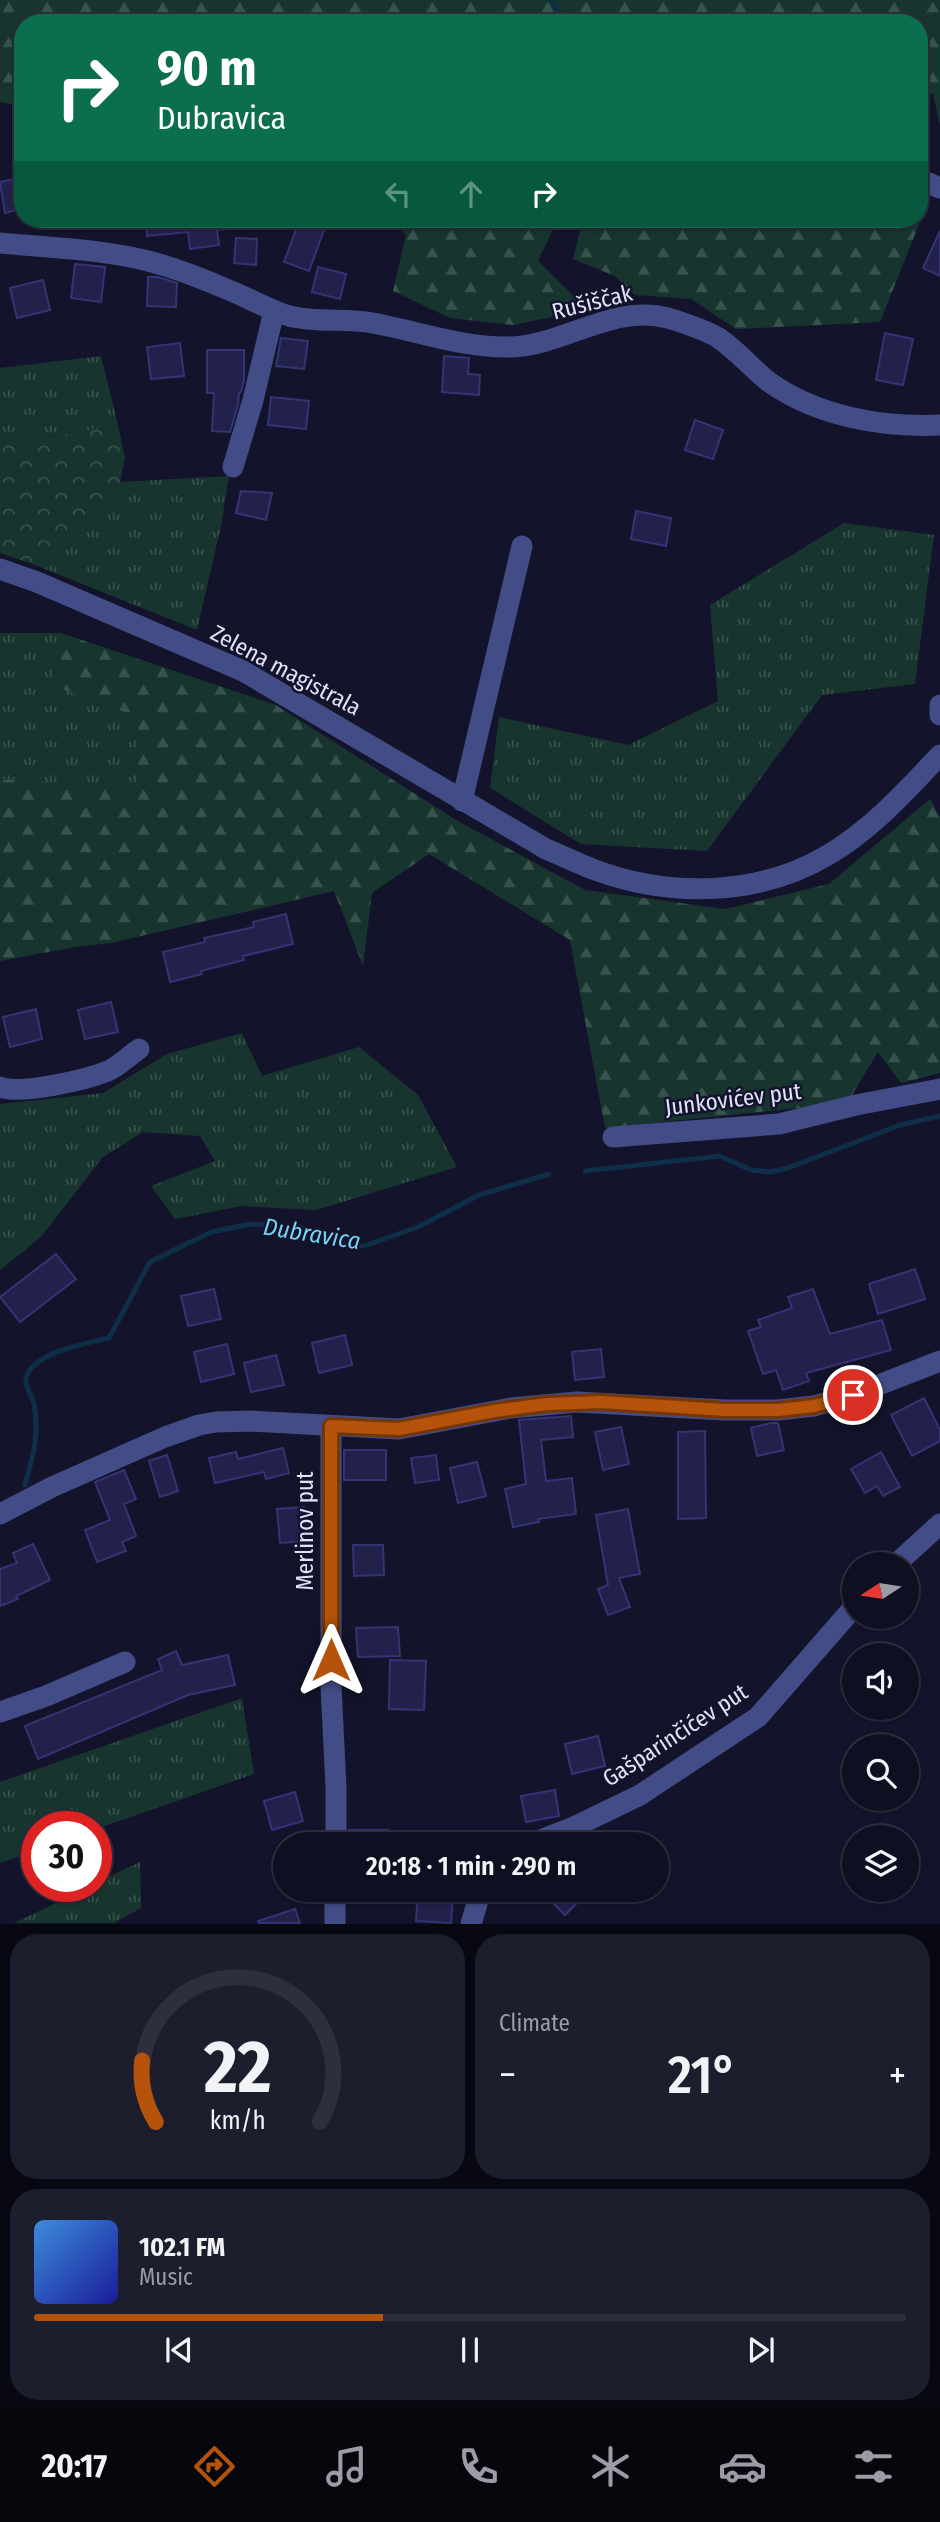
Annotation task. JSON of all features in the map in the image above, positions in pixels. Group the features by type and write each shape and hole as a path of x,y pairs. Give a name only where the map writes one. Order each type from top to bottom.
{"street":[{"name":"Rušiščak","path":"0,243 117,255 151,262 229,290 292,317 371,323 443,339 509,347 551,339 612,320 645,315 666,318 717,337 768,380 807,404 834,414 864,419 920,426 940,425"},
{"path":"233,467 253,400 274,311"},
{"path":"462,800 523,546"},
{"name":"Zelena magistrala","path":"0,569 37,582 243,671 546,849 615,876 685,889 742,887 795,872 829,854 861,832 894,804 940,755"},
{"path":"940,705 940,716"},
{"path":"0,1087 17,1091 79,1080 110,1070 139,1049"},
{"name":"Junkovićev put","path":"613,1137 779,1124 856,1105 940,1089"},
{"path":"0,1514 165,1437 199,1425 251,1421 399,1429 494,1411 547,1404 601,1402 761,1411 802,1408 853,1395 940,1360"},
{"name":"Merlinov put","path":"331,1426 331,1686 336,1832"},
{"path":"909,1552 940,1524"},
{"name":"Gašparinčićev put","path":"562,1832 640,1795 758,1717 842,1621"},
{"path":"0,1712 46,1696 125,1662"},
{"path":"335,1902 335,1923"},
{"path":"471,1923 477,1902"}],"green space":[{"path":"0,0 940,0 940,125 933,94 928,93 928,14 14,14 14,104 0,102"},
{"path":"401,228 554,228 538,261 581,303 561,315 513,325 450,318 393,291 406,235"},
{"path":"581,228 918,228 880,322 736,329 691,299 635,295 615,276 573,259"},
{"path":"101,356 118,425 0,442 0,368"},
{"path":"118,425 125,458 120,482 35,565 0,553 0,442"},
{"path":"229,476 221,526 197,630 35,565 120,482"},
{"path":"844,523 934,535 915,684 822,695 707,851 581,844 490,788 499,717 628,745 718,701 710,605"},
{"path":"0,633 61,633 53,685 138,717 138,789 0,779"},
{"path":"61,633 276,705 456,820 585,890 725,909 829,884 930,799 940,817 940,1073 901,1083 878,1052 847,1103 605,1128 570,940 429,854 372,893 363,966 334,891 111,943 0,961 0,779 138,788 138,717 52,685"},
{"path":"242,1033 262,1076 359,1047 418,1095 457,1167 316,1210 242,1206 175,1219 151,1186 215,1161 200,1136 143,1132 102,1158 41,1237 0,1270 0,1104 103,1093 167,1054"},
{"path":"242,1698 254,1774 112,1823 112,1811 21,1811 21,1856 0,1863 0,1782"},
{"path":"140,1862 141,1908 114,1923 14,1923 58,1902 112,1902 112,1875"}],"building":[{"path":"14,179 14,210 5,213 0,182"},
{"path":"147,228 226,229 217,230 219,245 190,249 188,232 147,236"},
{"path":"297,228 325,228 309,271 284,262"},
{"path":"940,231 940,276 923,268"},
{"path":"236,238 257,239 256,265 234,263"},
{"path":"75,264 105,267 101,302 71,298"},
{"path":"318,267 346,274 340,299 312,292"},
{"path":"148,277 177,283 176,307 147,306"},
{"path":"43,280 50,310 17,318 10,288"},
{"path":"885,333 913,339 903,385 876,380"},
{"path":"281,338 308,341 304,369 276,366"},
{"path":"180,343 184,376 151,379 147,347"},
{"path":"207,350 244,350 244,380 230,432 212,431 214,393 207,393"},
{"path":"444,356 469,358 468,374 480,375 479,395 442,392"},
{"path":"271,397 309,401 306,429 268,425"},
{"path":"695,420 723,430 713,459 685,450"},
{"path":"241,491 272,493 266,520 236,513"},
{"path":"636,511 671,518 666,546 631,539"},
{"path":"286,914 293,944 243,956 244,960 170,982 163,952 205,942 204,938 254,927 253,922"},
{"path":"111,1002 118,1032 85,1039 78,1010"},
{"path":"36,1009 42,1039 10,1047 3,1017"},
{"path":"56,1254 76,1279 20,1322 0,1297"},
{"path":"915,1269 925,1299 878,1314 869,1284"},
{"path":"214,1289 221,1319 188,1326 181,1296"},
{"path":"813,1289 830,1334 882,1320 891,1350 806,1373 809,1381 783,1390 776,1370 763,1374 748,1331 761,1327 758,1320 792,1308 788,1297"},
{"path":"345,1335 352,1365 319,1373 312,1343"},
{"path":"227,1344 234,1374 201,1382 194,1352"},
{"path":"601,1349 604,1377 575,1380 572,1352"},
{"path":"276,1355 284,1385 251,1392 244,1363"},
{"path":"924,1398 940,1430 940,1441 912,1456 891,1415"},
{"path":"571,1416 573,1437 541,1440 546,1481 572,1478 576,1514 538,1519 539,1522 513,1527 505,1489 526,1484 519,1420"},
{"path":"778,1423 784,1450 757,1456 751,1428"},
{"path":"621,1427 629,1464 603,1470 595,1432"},
{"path":"705,1431 706,1518 678,1519 678,1432"},
{"path":"283,1448 289,1473 266,1479 264,1472 215,1483 209,1458 236,1452 238,1459"},
{"path":"344,1450 386,1450 386,1480 344,1480"},
{"path":"881,1452 900,1487 883,1496 877,1486 865,1493 851,1469"},
{"path":"167,1455 178,1491 160,1497 149,1461"},
{"path":"436,1455 439,1480 415,1483 411,1458"},
{"path":"477,1462 486,1496 458,1503 450,1468"},
{"path":"124,1470 136,1499 124,1504 136,1536 122,1542 126,1551 97,1562 85,1530 110,1520 95,1482"},
{"path":"304,1507 307,1541 280,1543 277,1509"},
{"path":"628,1509 640,1574 619,1578 630,1607 608,1615 598,1589 608,1585 596,1515"},
{"path":"33,1544 50,1580 0,1606 0,1569 17,1563 13,1553"},
{"path":"353,1545 383,1545 384,1575 354,1576"},
{"path":"398,1627 400,1656 358,1657 356,1628"},
{"path":"176,1651 182,1665 228,1655 235,1685 188,1695 38,1759 25,1726 162,1670 158,1659"},
{"path":"390,1660 426,1661 424,1710 389,1709"},
{"path":"598,1736 605,1766 572,1774 565,1744"},
{"path":"555,1790 559,1816 526,1822 521,1796"},
{"path":"295,1792 303,1821 272,1830 264,1801"},
{"path":"349,1830 388,1830 388,1832"},
{"path":"417,1902 452,1902 451,1923 416,1921"},
{"path":"552,1902 578,1902 565,1915"},
{"path":"295,1909 300,1923 258,1921"}],"waterway":[{"path":"550,0 560,14"},
{"name":"Dubravica","path":"585,1171 720,1156 751,1170 770,1172 788,1168 900,1125 940,1116"},
{"name":"Dubravica","path":"25,1485 36,1434 33,1400 26,1382 30,1370 48,1356 109,1338 150,1262 211,1232 251,1224 301,1227 341,1244 364,1246 418,1227 479,1195 549,1174"}],"route":[{"path":"331,1660 331,1426 399,1429 494,1411 547,1404 601,1402 725,1410 778,1410 814,1406 853,1395"}]}
